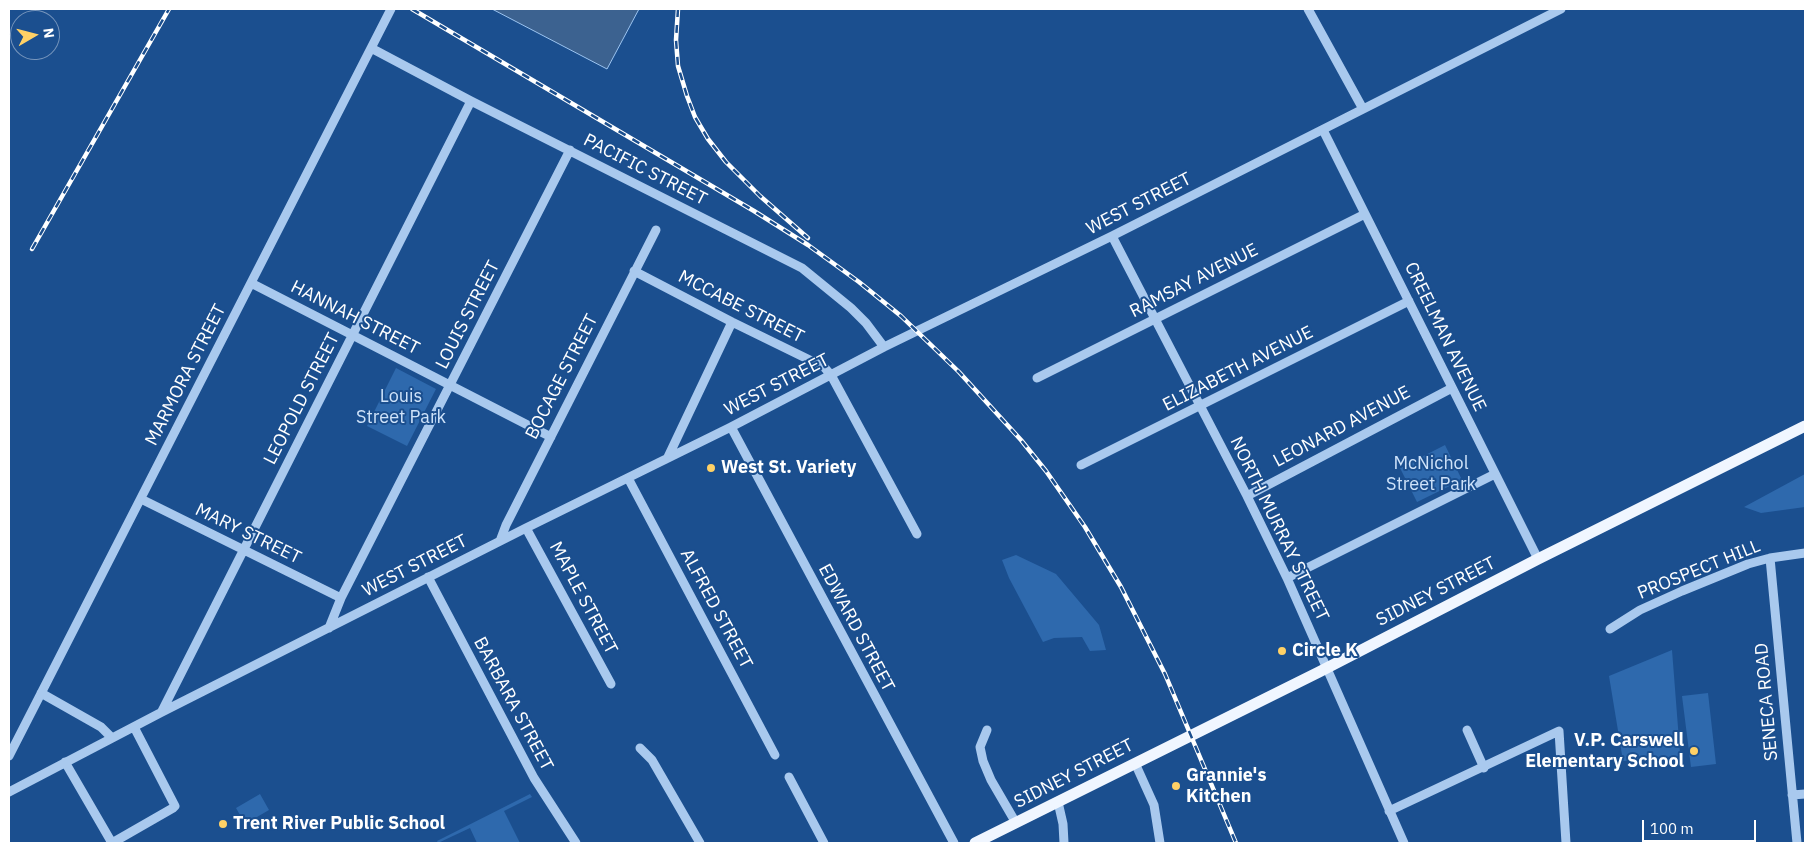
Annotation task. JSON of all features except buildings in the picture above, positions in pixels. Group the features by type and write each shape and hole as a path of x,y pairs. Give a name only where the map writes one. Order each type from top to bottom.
{"main road":[{"name":"SIDNEY STREET","path":"974,843 1328,668 1538,559 1805,426"}],"street":[{"name":"MARMORA STREET","path":"9,756 391,9"},
{"path":"1308,9 1363,109"},
{"name":"WEST STREET","path":"9,792 162,712 730,427 884,347 1112,236 1561,9"},
{"name":"PACIFIC STREET","path":"370,48 802,268 852,308 884,347"},
{"name":"LEOPOLD STREET","path":"162,712 471,101"},
{"name":"CREELMAN AVENUE","path":"1323,130 1538,559"},
{"name":"LOUIS STREET","path":"329,628 341,598 570,150"},
{"name":"RAMSAY AVENUE","path":"1037,378 1365,214"},
{"name":"BOCAGE STREET","path":"500,541 506,525 550,437 656,230"},
{"name":"NORTH MURRAY STREET","path":"1112,236 1156,318 1287,578 1404,843"},
{"name":"MCCABE STREET","path":"634,272 824,367 831,375"},
{"name":"HANNAH STREET","path":"252,283 550,437"},
{"name":"ELIZABETH AVENUE","path":"1081,466 1409,301"},
{"path":"668,457 732,322"},
{"path":"831,375 917,534"},
{"name":"LEONARD AVENUE","path":"1247,496 1452,388"},
{"name":"EDWARD STREET","path":"730,427 954,843"},
{"path":"1287,578 1495,474"},
{"name":"ALFRED STREET","path":"628,478 775,755"},
{"name":"MARY STREET","path":"141,499 341,598"},
{"name":"MAPLE STREET","path":"526,528 611,684"},
{"name":"PROSPECT HILL","path":"1610,629 1640,610 1748,564 1770,558 1805,553"},
{"name":"SENECA ROAD","path":"1770,558 1797,843"},
{"name":"BARBARA STREET","path":"428,578 534,778 576,843"},
{"path":"341,598 340,605 342,610 346,614 355,615"},
{"path":"41,693 101,727 112,738"},
{"path":"65,762 112,843 173,808 174,802 134,727"},
{"path":"987,730 980,747 983,761 991,780 1016,823"},
{"path":"1467,730 1484,768"},
{"path":"1390,811 1559,731 1566,843"},
{"path":"640,748 652,760 700,843"},
{"path":"1135,763 1152,796 1160,843"},
{"path":"789,777 824,843"},
{"path":"1792,795 1805,794"},
{"path":"1058,802 1063,824 1064,843"}],"green space":[{"name":"Louis Street Park","path":"396,368 436,389 407,446 367,426"},
{"name":"McNichol Street Park","path":"1445,445 1462,480 1417,502 1400,468"},
{"path":"1805,474 1805,507 1761,513 1744,507"},
{"path":"1016,555 1056,574 1099,625 1106,650 1090,651 1082,637 1054,638 1043,642 1009,578 1002,560"},
{"path":"1672,650 1681,766 1668,757 1623,761 1609,676"},
{"path":"1708,693 1716,764 1691,767 1682,696"},
{"path":"260,794 269,810 245,824 236,808"},
{"path":"530,794 532,797 504,811 520,843 477,843 470,828 438,843 437,841"}],"shaded area":[{"path":"492,9 639,9 607,69"}],"railway":[{"path":"32,249 169,9"},
{"path":"412,9 754,211 808,245 859,282 901,316 959,372 1021,440 1046,471 1085,527 1121,587 1165,674 1236,843"},
{"path":"678,9 676,40 678,66 695,117 708,139 726,162 760,196 808,238"}],"place":[{"name":"West St. Variety","path":"711,468"},
{"name":"Circle K","path":"1282,651"},
{"name":"V.P. Carswell Elementary School","path":"1694,751"},
{"name":"Grannie's Kitchen","path":"1176,786"},
{"name":"Trent River Public School","path":"223,824"}]}
